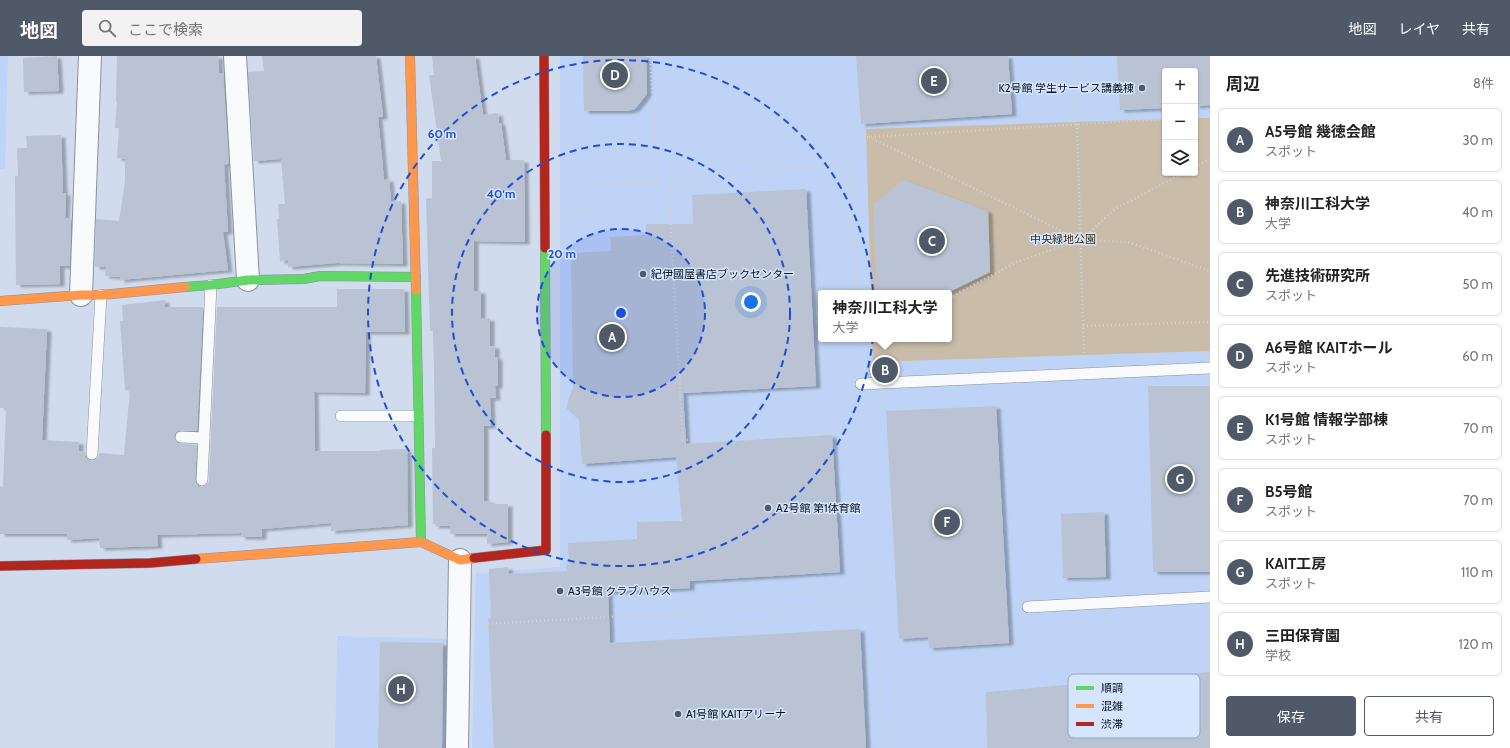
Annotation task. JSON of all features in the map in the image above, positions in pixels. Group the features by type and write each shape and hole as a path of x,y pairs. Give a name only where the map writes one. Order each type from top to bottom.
{"street":[{"path":"90,56 91,295"},
{"path":"235,56 248,280"},
{"path":"410,56 421,542"},
{"path":"0,566 150,562 421,542 460,560 546,550 544,56"},
{"path":"0,301 211,285 248,280 304,279 320,276 416,277"},
{"path":"458,748 460,560"}],"lane":[{"path":"202,480 211,285"},
{"path":"91,295 92,454"},
{"path":"862,384 1084,375 1210,368"},
{"path":"341,416 418,416"},
{"path":"181,437 204,438"},
{"path":"1028,607 1210,597"}],"path":[{"path":"650,56 658,181"},
{"path":"843,56 856,290"},
{"path":"1074,56 1081,240 1084,375"},
{"path":"1198,117 1210,116"},
{"path":"847,137 869,137 1162,119"},
{"path":"869,137 1081,240"},
{"path":"1198,164 1210,158"},
{"path":"596,212 595,184 658,181 848,164"},
{"path":"1081,240 1115,209 1177,176"},
{"path":"668,180 683,440 864,431"},
{"path":"952,296 1019,261 1081,240 1128,242 1210,271"},
{"path":"1083,326 1210,322"},
{"path":"859,342 884,748"},
{"path":"859,346 866,342"},
{"path":"1125,373 1138,601"},
{"path":"460,626 875,602"}],"shaded area":[{"path":"0,56 8,56 5,169 0,169"},
{"path":"560,56 1210,56 1210,748 472,748 476,573 560,567"},
{"path":"337,636 449,639 447,748 335,748"}],"green space":[{"name":"中央緑地公園","path":"1198,118 1210,118 1210,351 873,362 872,342 952,342 952,290 871,290 866,129 1162,119 1162,176 1198,176"}],"building":[{"path":"57,56 59,91 24,92 23,58"},
{"path":"117,56 218,56 219,73 223,73 229,163 224,165 228,232 223,232 228,270 120,280 120,277 105,276 106,267 95,267 96,219 119,221 125,181 125,159 117,158 119,128 115,128 117,102"},
{"path":"262,56 376,56 383,117 378,117 384,180 389,179 391,202 401,201 403,264 337,263 288,267 288,260 280,261 277,219 279,219 278,204 285,204 281,159 254,161 248,72 264,71"},
{"path":"432,56 475,56 483,115 498,113 499,123 501,123 506,160 524,160 525,242 474,241 474,291 481,291 481,319 490,318 490,346 495,346 495,357 498,357 498,386 495,386 496,398 490,398 491,426 484,426 484,501 490,501 490,504 508,504 508,542 487,544 487,534 450,534 450,526 435,526 435,524 433,524 432,448 435,448 434,370 433,331 430,331 426,199 432,198 432,161 441,161 429,75 434,75"},
{"path":"583,56 646,56 647,94 635,109 628,111 584,111"},
{"path":"856,56 1008,56 1012,114 861,124"},
{"name":"K2号館 学生サービス講義棟","path":"1117,56 1210,56 1210,105 1198,106 1198,68 1162,68 1162,108 1120,110"},
{"path":"61,135 63,193 66,193 65,218 71,218 70,266 60,266 60,284 16,285 15,176 18,176 17,148 27,148 26,136"},
{"path":"904,180 988,211 990,272 952,291 877,290 873,204"},
{"path":"806,189 816,386 683,393 686,444 832,435 840,572 690,581 690,588 608,592 610,643 860,629 866,748 494,748 488,618 491,618 489,569 508,567 509,574 567,571 566,564 569,565 568,543 637,539 637,522 682,521 676,457 582,464 579,419 567,409 568,400 573,388 571,253 611,251 610,237 646,235 646,224 693,224 692,195"},
{"path":"337,289 404,289 405,332 366,332 365,393 314,392 315,451 380,451 407,449 408,525 331,531 331,523 262,529 262,537 241,537 241,533 157,535 158,546 100,548 99,538 67,540 67,534 0,534 0,486 3,487 6,408 0,408 0,327 47,329 42,440 79,442 79,451 85,452 86,457 92,461 98,458 99,453 124,455 130,390 125,390 120,321 123,321 122,305 165,300 165,307 203,307 197,431 178,431 174,437 178,443 197,445 195,480 198,486 202,487 208,484 209,480 217,307 337,307"},
{"path":"1148,386 1210,386 1210,572 1153,572"},
{"path":"996,406 1009,643 929,648 928,637 899,639 886,411"},
{"path":"1104,512 1106,577 1063,578 1061,514"},
{"path":"380,642 443,643 442,748 378,748"},
{"path":"1210,672 1210,748 987,748 986,692 1068,685 1068,738 1200,738 1200,674 1188,674"}],"traffic: fast":[{"path":"545,248 546,435"},
{"path":"185,287 248,280 304,279 320,276 416,277"},
{"path":"416,290 421,542"}],"traffic: slow":[{"path":"410,56 416,290"},
{"path":"0,301 101,295 185,287"},
{"path":"196,559 421,542 460,560 474,558"}],"traffic: jam":[{"path":"544,56 545,248"},
{"path":"474,558 546,550 546,435"},
{"path":"0,566 150,563 196,559"}],"place":[{"name":"A6号館 KAITホール","path":"615,75"},
{"name":"K1号館 情報学部棟","path":"934,81"},
{"name":"K2号館 学生サービス講義棟","path":"1142,88"},
{"name":"先進技術研究所","path":"932,241"},
{"name":"紀伊國屋書店ブックセンター","path":"643,274"},
{"name":"A5号館 幾徳会館","path":"612,337"},
{"name":"神奈川工科大学","path":"885,370"},
{"name":"KAIT工房","path":"1180,479"},
{"name":"A2号館 第1体育館","path":"768,508"},
{"name":"B5号館","path":"947,522"},
{"name":"A3号館 クラブハウス","path":"560,591"},
{"name":"三田保育園","path":"401,689"},
{"name":"A1号館 KAITアリーナ","path":"678,714"}]}
